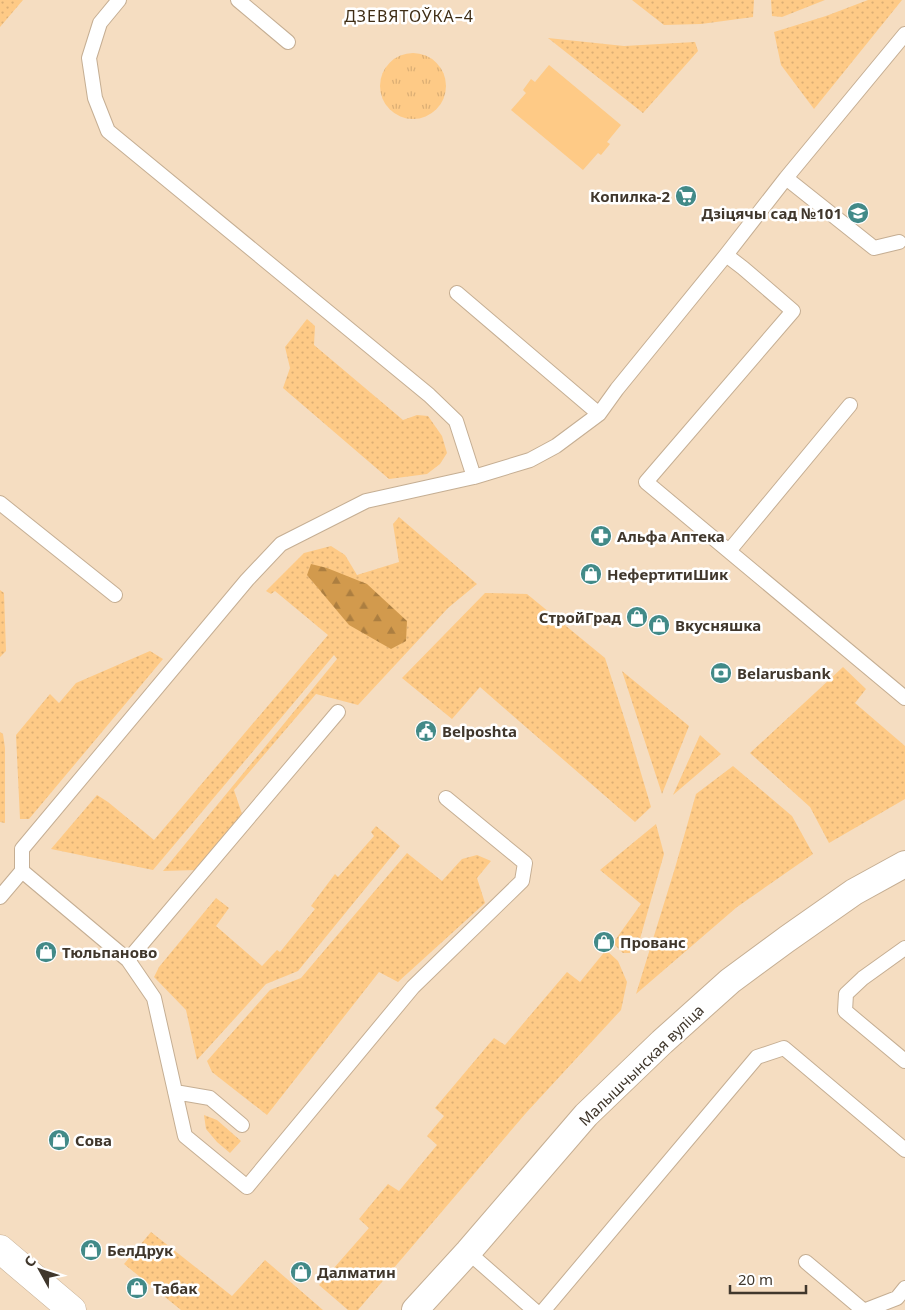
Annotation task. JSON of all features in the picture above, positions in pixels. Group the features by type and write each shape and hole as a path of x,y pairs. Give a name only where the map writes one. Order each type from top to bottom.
{"street":[{"name":"Малышчынская вуліца","path":"415,1310 468,1252 586,1115 662,1042 730,981 787,939 854,892 905,864"},
{"path":"0,1249 72,1310"}],"lane":[{"path":"119,0 100,23 89,58 94,98 108,131 414,383 456,420 474,476"},
{"path":"238,0 288,42"},
{"path":"0,897 22,871 22,849 246,580 280,544 366,501 474,476 530,460 556,446 599,414 617,388 726,255 786,178 905,34"},
{"path":"786,178 874,248 899,242"},
{"path":"726,255 793,310 646,482 905,698"},
{"path":"457,293 599,414"},
{"path":"729,551 850,405"},
{"path":"0,503 115,595"},
{"path":"128,960 338,712"},
{"path":"22,871 128,960 154,998 185,1136 247,1186 413,987 522,881 525,863 446,798"},
{"path":"905,948 863,978 846,994 845,1011 905,1061"},
{"path":"544,1310 757,1057 784,1048 905,1150"},
{"path":"175,1092 210,1098 242,1125"},
{"path":"468,1252 534,1310"},
{"path":"806,1262 864,1310 897,1298 905,1288"}],"green space":[{"path":"0,0 23,0 0,27"},
{"path":"632,0 754,0 753,17 701,24 664,25"},
{"path":"771,0 825,0 782,17 772,16"},
{"path":"868,0 902,0 814,109 781,65 774,32 826,16"},
{"path":"548,38 624,46 695,42 698,51 643,113"},
{"path":"413,53 425,56 436,63 443,74 446,86 443,98 436,109 425,116 413,119 401,116 390,109 383,98 380,86 383,74 390,63 401,56"},
{"path":"549,65 621,125 607,142 610,144 601,155 598,153 583,170 511,110 526,93 523,90 531,79 535,82"},
{"path":"307,319 315,326 314,345 403,420 417,415 428,416 442,436 447,453 440,464 427,474 389,479 283,388 290,368 285,347"},
{"path":"399,517 477,584 448,608 358,705 316,694 234,790 243,817 197,870 163,871 337,659 334,655 153,870 51,849 97,795 154,840 328,635 275,591 271,594 266,591 304,553 331,546 345,555 357,575 399,562 393,524"},
{"path":"311,564 327,568 367,584 407,621 406,641 391,649 349,625 307,575"},
{"path":"0,590 4,593 6,651 0,657"},
{"path":"485,593 527,594 605,658 651,807 635,822 480,687 452,719 402,678"},
{"path":"150,651 163,659 29,819 20,819 16,735 50,694 59,703 76,683"},
{"path":"843,667 866,689 855,703 905,746 905,799 829,843 810,807 750,753"},
{"path":"622,671 689,726 662,794"},
{"path":"0,732 3,734 5,748 5,823 0,822"},
{"path":"700,735 721,754 673,795"},
{"path":"733,766 792,816 813,854 737,907 636,994 696,794"},
{"path":"656,824 664,854 636,953 623,953 613,943 641,904 600,870"},
{"path":"376,826 400,846 298,971 266,984 197,1060 186,1010 154,977 159,967 216,898 229,908 216,926 262,966 277,950 280,952 315,909 311,906 335,874 338,877 374,836 371,832"},
{"path":"407,853 442,881 462,859 477,855 491,861 477,878 485,903 398,982 379,972 267,1115 212,1072 207,1061 270,990 301,978"},
{"path":"606,950 618,961 627,982 621,1010 526,1113 358,1310 348,1310 319,1285 369,1228 359,1219 388,1184 399,1191 437,1145 427,1136 444,1116 435,1108 494,1038 505,1045 567,972 580,982"},
{"path":"204,1115 217,1120 241,1141 230,1153 206,1129"},
{"path":"151,1232 232,1296 265,1260 323,1310 181,1310 124,1264"}],"place":[{"name":"Копилка-2","path":"686,196"},
{"name":"Дзіцячы сад №101","path":"858,213"},
{"name":"Альфа Аптека","path":"601,536"},
{"name":"НефертитиШик","path":"591,574"},
{"name":"СтройГрад","path":"637,617"},
{"name":"Вкусняшка","path":"659,625"},
{"name":"Belarusbank","path":"721,673"},
{"name":"Belposhta","path":"426,731"},
{"name":"Прованс","path":"604,942"},
{"name":"Тюльпаново","path":"46,952"},
{"name":"Сова","path":"59,1140"},
{"name":"БелДрук","path":"91,1250"},
{"name":"Далматин","path":"301,1272"},
{"name":"Табак","path":"137,1288"}],"district":[{"name":"ДЗЕВЯТОЎКА–4","path":"409,16"}]}
